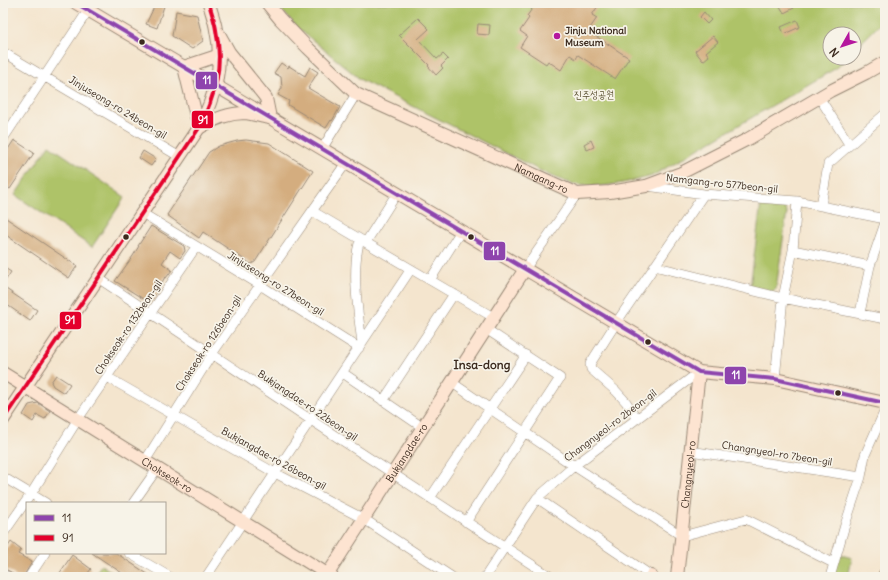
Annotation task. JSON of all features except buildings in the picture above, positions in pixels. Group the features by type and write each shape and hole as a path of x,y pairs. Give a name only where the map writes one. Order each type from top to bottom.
{"street":[{"path":"76,3 91,7 184,67 699,372 775,379 885,403"},
{"name":"Namgang-ro","path":"267,3 280,19 356,94 577,194 610,192 646,186 681,173 748,139 819,97 885,62"},
{"path":"3,420 180,157 199,128 209,108 216,86 220,55 216,29 208,4"},
{"path":"3,139 91,7"},
{"path":"216,29 230,52 266,98 270,118"},
{"name":"Jinjuseong-ro 24beon-gil","path":"3,52 180,157"},
{"path":"184,67 220,55"},
{"path":"184,67 199,128"},
{"path":"322,149 356,94"},
{"path":"819,97 850,144"},
{"path":"199,128 212,120 230,115 245,113 270,118"},
{"path":"821,206 828,164 885,114"},
{"name":"Chokseok-ro 126beon-gil","path":"145,461 212,354 346,163"},
{"name":"Namgang-ro 577beon-gil","path":"646,186 704,194 797,201 885,219"},
{"path":"360,346 356,252 397,193"},
{"path":"524,269 577,194"},
{"path":"637,419 626,402 591,369 590,364 654,266 704,194"},
{"path":"775,379 783,298 793,250 797,201"},
{"path":"312,211 493,317"},
{"name":"Jinjuseong-ro 27beon-gil","path":"142,213 360,346"},
{"path":"860,313 870,266 885,223"},
{"path":"430,280 461,231"},
{"name":"Chokseok-ro 132beon-gil","path":"3,534 31,494 78,420 196,247"},
{"path":"793,250 870,266"},
{"path":"654,266 783,298 885,319"},
{"path":"206,577 411,269"},
{"name":"Bukjangdae-ro","path":"329,576 392,474 524,269"},
{"name":"Bukjangdae-ro 22beon-gil","path":"98,278 392,474 551,577"},
{"path":"383,401 454,294"},
{"path":"466,522 560,378 486,329"},
{"path":"430,498 526,355"},
{"name":"Changnyeol-ro 2beon-gil","path":"485,577 537,498 574,466 699,372"},
{"name":"Changnyeol-ro","path":"676,577 682,536 699,372"},
{"name":"Chokseok-ro","path":"3,373 329,576"},
{"path":"343,373 422,427"},
{"path":"107,377 174,415"},
{"path":"451,382 574,466 682,536 746,519 833,563"},
{"path":"830,577 833,563 861,477 865,455 885,410"},
{"name":"Bukjangdae-ro 26beon-gil","path":"174,415 275,473 364,519 452,577"},
{"name":"Changnyeol-ro 7beon-gil","path":"690,451 861,477"},
{"path":"134,502 158,469"},
{"path":"3,477 44,502"},
{"path":"537,498 652,577"},
{"path":"29,577 44,554"},
{"path":"131,554 170,577"},
{"path":"3,574 8,577"}],"green space":[{"name":"진주성공원","path":"275,3 885,3 885,19 862,42 862,26 822,26 822,66 839,66 838,67 652,176 615,184 596,186 578,185 551,176 361,80 298,28"},
{"path":"49,145 125,197 92,247 15,195"},
{"path":"761,203 783,206 787,212 776,289 770,293 750,288"},
{"path":"834,553 852,558 848,577 830,577"},
{"path":"101,565 120,577 93,577"}],"transit line":[{"name":"11","path":"76,3 699,372 775,379 885,403"},
{"name":"91","path":"3,420 199,128 205,116 214,92 219,56 215,23 209,3"}],"place":[{"name":"Jinju National Museum","path":"557,36"}],"district":[{"name":"Insa-dong","path":"482,365"}]}
